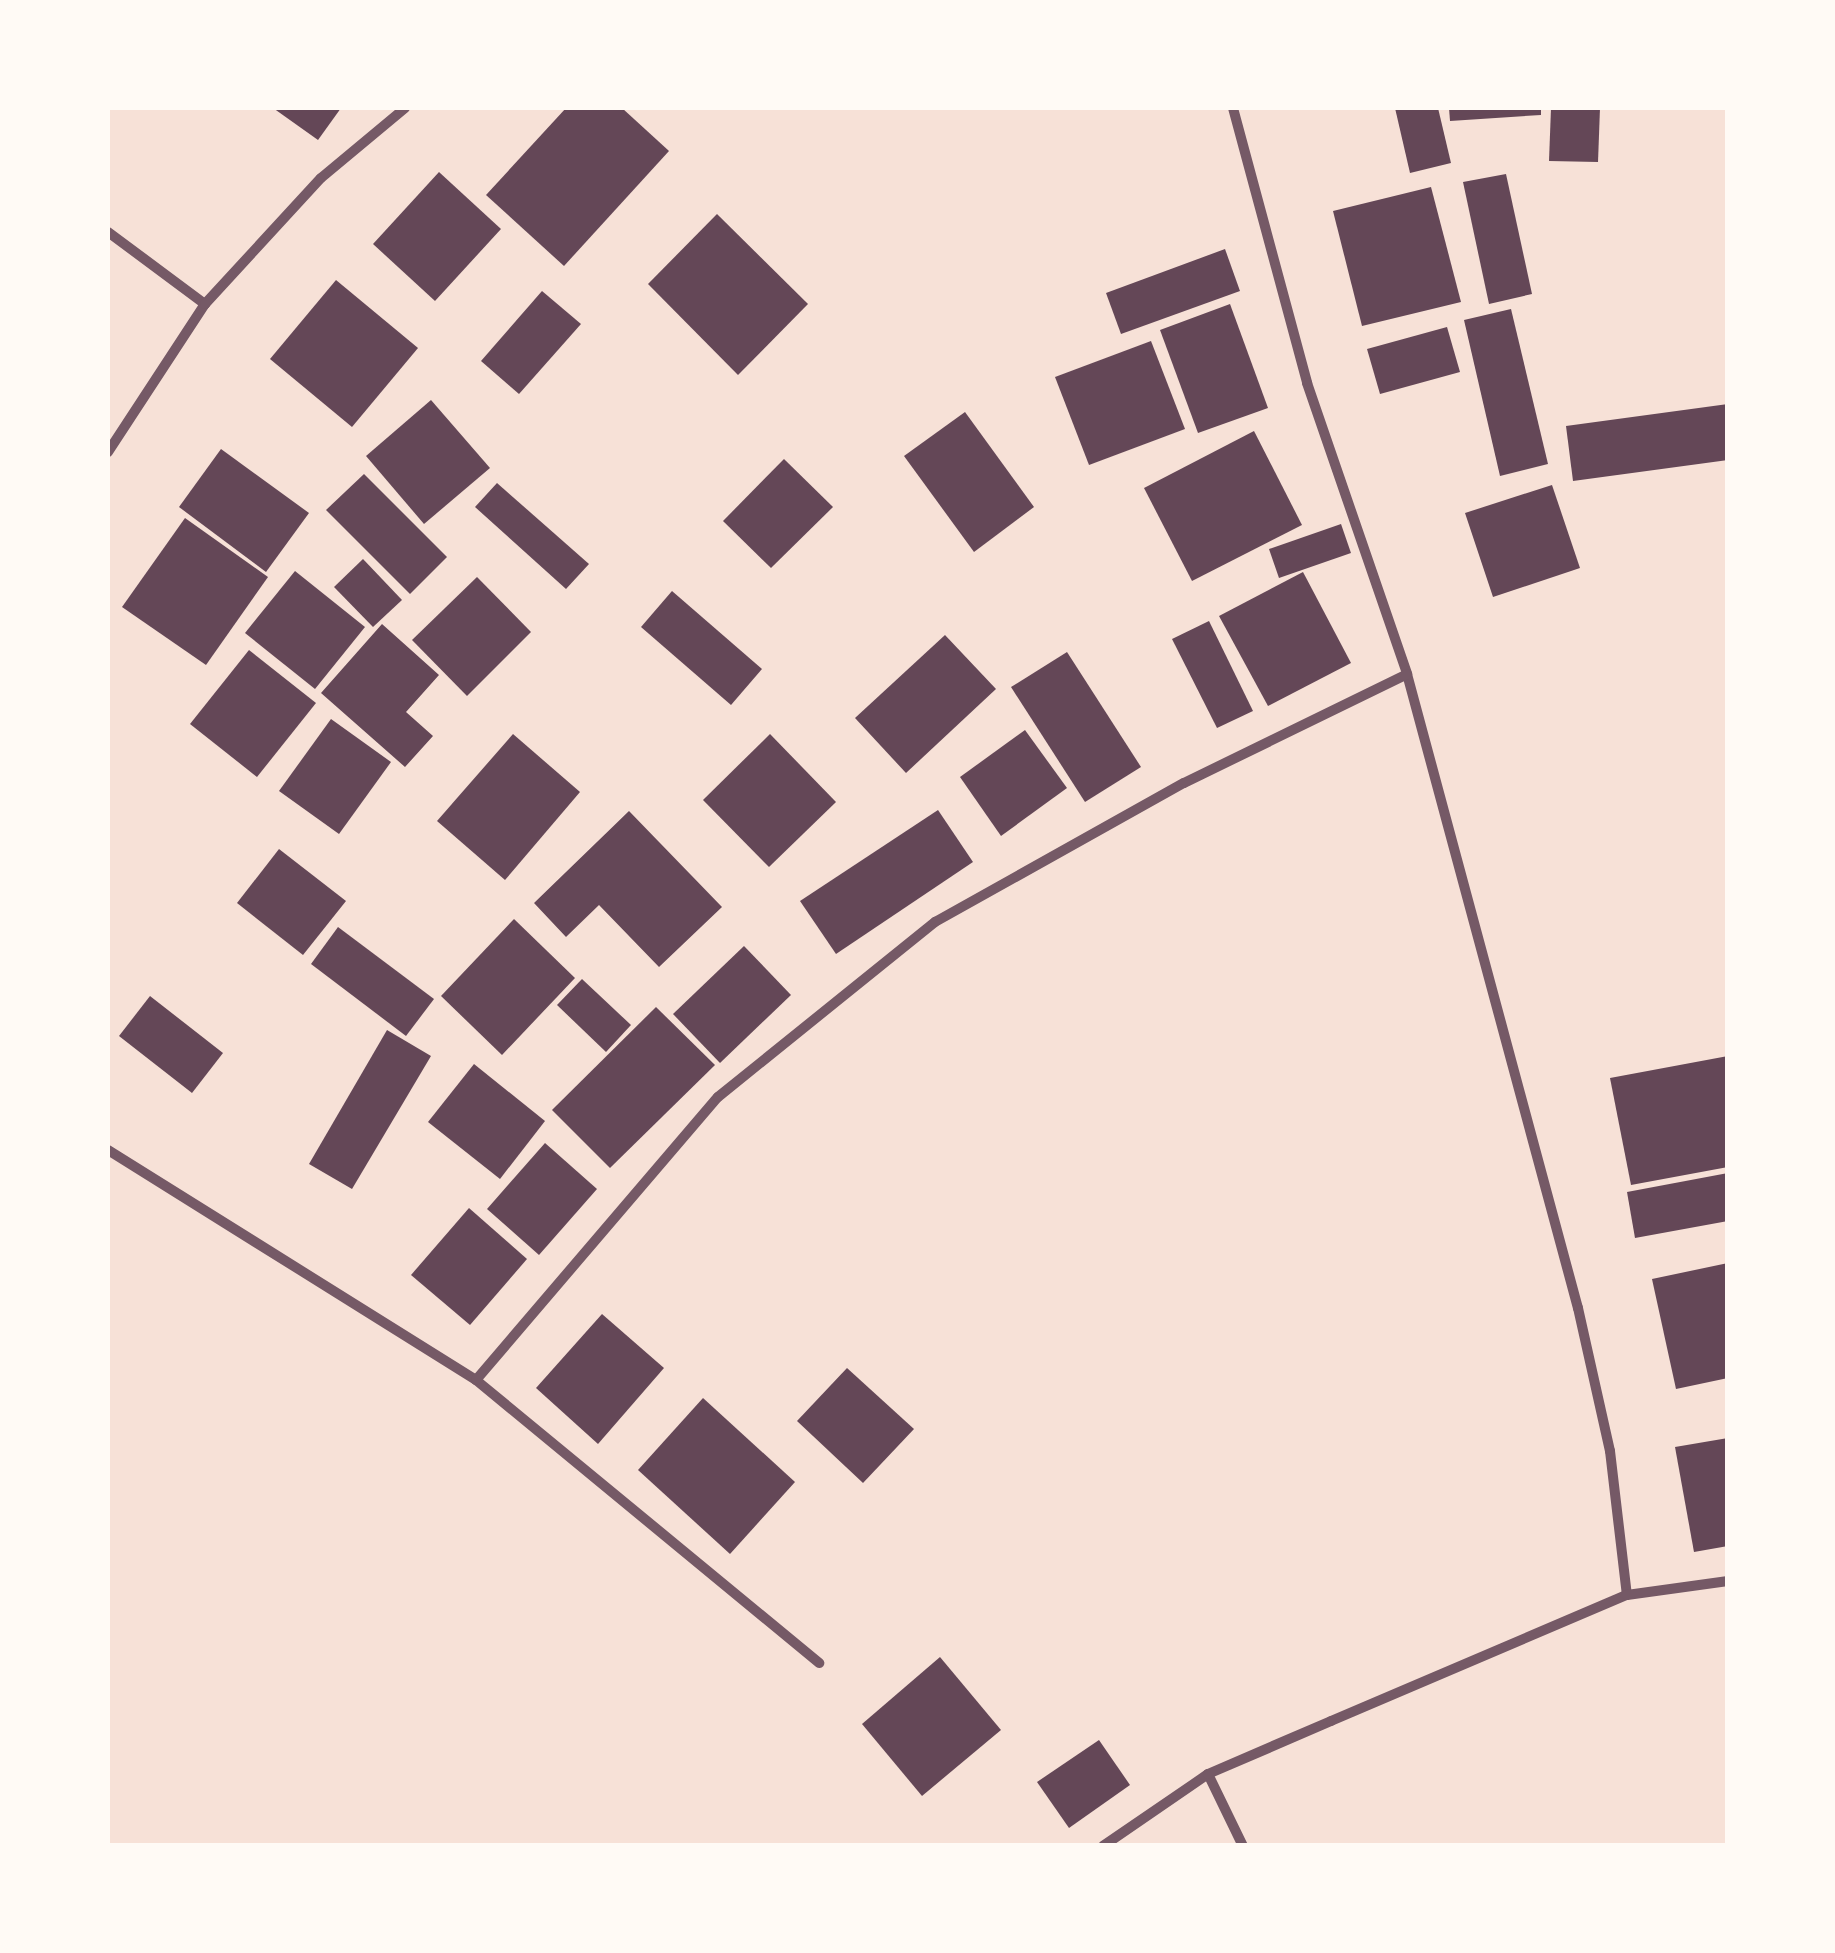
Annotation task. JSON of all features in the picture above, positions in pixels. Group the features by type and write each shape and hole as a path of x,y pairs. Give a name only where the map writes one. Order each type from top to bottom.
{"street":[{"path":"108,452 204,304 321,178 405,108"},
{"path":"1233,108 1308,383 1407,674 1578,1308 1610,1451 1627,1595"},
{"path":"108,232 204,304"},
{"path":"476,1380 718,1097 935,922 1184,784 1407,674"},
{"path":"108,1150 476,1380 818,1663"},
{"path":"1103,1846 1208,1774 1627,1595 1728,1581"},
{"path":"1208,1774 1243,1846"}],"building":[{"path":"273,108 341,108 318,140"},
{"path":"566,108 622,108 669,151 564,266 486,195"},
{"path":"1395,108 1438,108 1451,163 1410,173"},
{"path":"1449,108 1541,108 1541,115 1450,121"},
{"path":"1551,108 1600,108 1598,162 1549,161"},
{"path":"439,172 501,229 435,301 373,244"},
{"path":"1506,174 1532,294 1489,304 1463,182"},
{"path":"1431,187 1461,302 1362,326 1333,211"},
{"path":"717,214 808,304 738,375 648,284"},
{"path":"1225,249 1240,291 1121,334 1106,293"},
{"path":"336,280 418,348 352,427 270,359"},
{"path":"542,291 581,324 519,394 481,361"},
{"path":"1230,304 1268,408 1198,433 1160,330"},
{"path":"1511,309 1548,464 1500,476 1464,320"},
{"path":"1447,327 1460,372 1380,394 1367,349"},
{"path":"1151,341 1185,429 1089,465 1055,377"},
{"path":"431,400 490,468 424,524 366,456"},
{"path":"1728,404 1728,460 1573,481 1566,426"},
{"path":"965,412 1034,507 974,552 904,456"},
{"path":"1254,431 1302,525 1192,581 1144,488"},
{"path":"221,449 309,513 266,572 179,507"},
{"path":"784,459 833,507 771,568 723,521"},
{"path":"364,474 447,557 410,594 326,510"},
{"path":"497,483 589,564 566,589 475,507"},
{"path":"1552,485 1580,568 1493,597 1465,513"},
{"path":"185,518 268,577 206,665 122,607"},
{"path":"1341,524 1351,553 1279,578 1269,549"},
{"path":"363,559 402,600 373,627 334,587"},
{"path":"295,571 365,627 315,689 245,633"},
{"path":"1303,572 1351,663 1268,706 1219,616"},
{"path":"477,577 531,632 467,696 412,640"},
{"path":"672,591 762,669 731,705 641,627"},
{"path":"1209,621 1253,711 1217,728 1172,639"},
{"path":"382,624 439,675 406,712 433,736 405,767 321,693"},
{"path":"945,635 996,689 906,773 855,718"},
{"path":"249,650 316,703 257,777 190,724"},
{"path":"1067,652 1141,767 1085,802 1011,687"},
{"path":"331,719 391,762 339,834 279,791"},
{"path":"1025,730 1067,788 1001,836 960,777"},
{"path":"513,734 580,792 505,880 437,821"},
{"path":"770,734 836,802 769,867 703,800"},
{"path":"938,810 973,862 836,954 800,901"},
{"path":"629,811 722,907 659,967 599,905 566,937 534,903"},
{"path":"279,849 346,901 303,955 237,903"},
{"path":"514,919 575,978 502,1055 441,996"},
{"path":"338,927 434,999 406,1036 311,964"},
{"path":"744,946 791,995 720,1063 673,1014"},
{"path":"582,979 631,1025 606,1052 557,1005"},
{"path":"150,996 223,1053 192,1093 119,1036"},
{"path":"656,1007 715,1065 610,1168 552,1110"},
{"path":"387,1030 431,1056 352,1189 309,1164"},
{"path":"1728,1056 1728,1167 1631,1185 1610,1078"},
{"path":"474,1064 545,1121 500,1179 428,1122"},
{"path":"545,1143 597,1189 539,1255 487,1209"},
{"path":"1728,1173 1728,1221 1635,1238 1627,1192"},
{"path":"469,1208 527,1259 470,1325 411,1275"},
{"path":"1728,1263 1728,1378 1676,1389 1652,1279"},
{"path":"602,1314 664,1368 598,1444 536,1388"},
{"path":"847,1368 914,1429 863,1483 797,1421"},
{"path":"703,1398 795,1482 730,1554 638,1470"},
{"path":"1728,1438 1728,1546 1694,1552 1675,1447"},
{"path":"940,1657 1001,1730 922,1796 862,1724"},
{"path":"1099,1740 1130,1785 1069,1828 1037,1782"}]}
